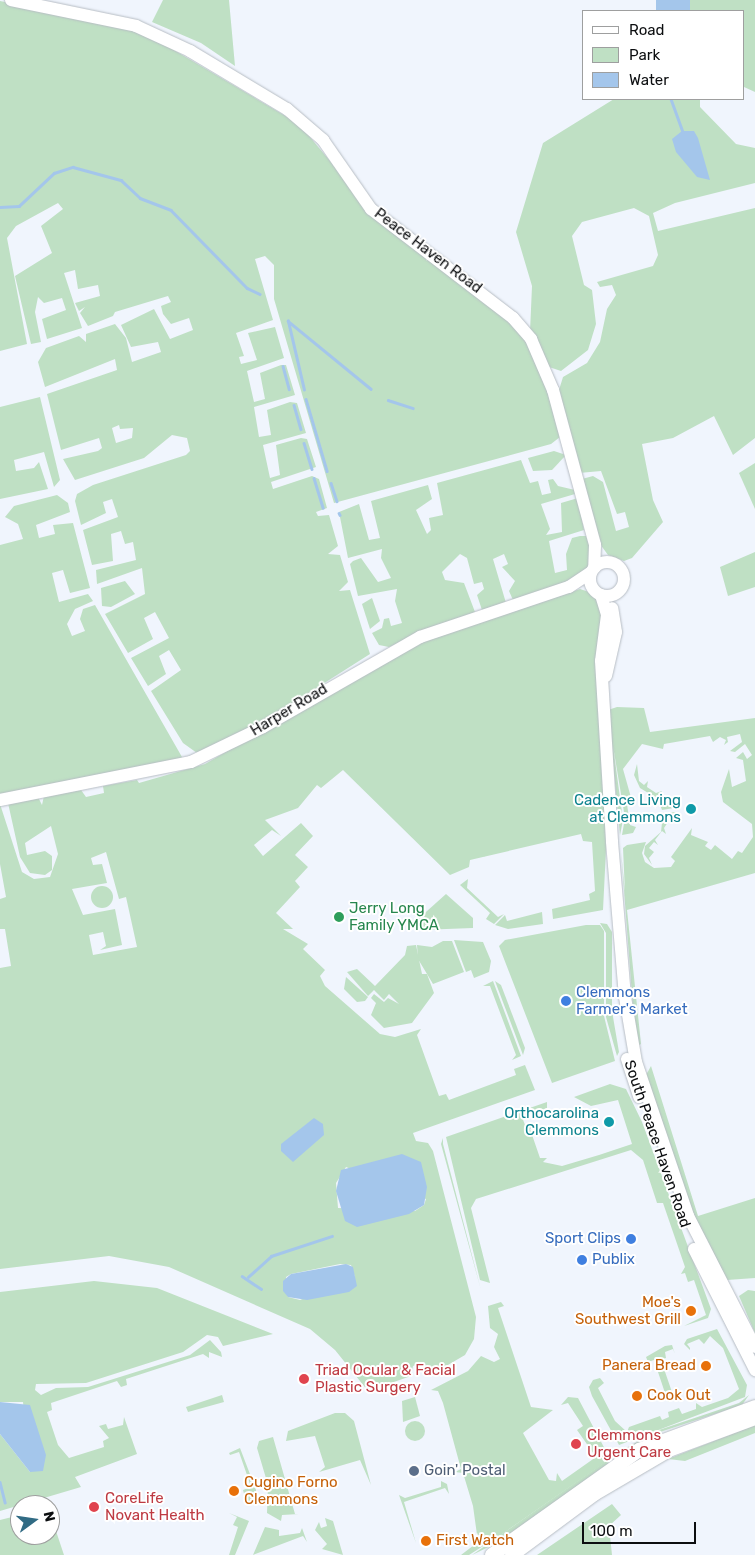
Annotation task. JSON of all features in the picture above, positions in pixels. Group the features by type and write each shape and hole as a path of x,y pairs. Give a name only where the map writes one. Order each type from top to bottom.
{"main road":[{"name":"Peace Haven Road","path":"11,0 96,16 163,37 242,81 311,128 371,209 500,307 530,339 553,390 595,545 592,570 597,591"},
{"name":"Peace Haven Road","path":"595,545 612,563"},
{"name":"Harper Road","path":"0,800 191,762 263,727 420,637 568,587 592,570 612,563"},
{"path":"603,694 616,632 612,606 623,574 612,563"},
{"name":"Harper Road","path":"568,587 597,591 618,591"},
{"path":"597,591 607,614 600,661 603,694"},
{"name":"South Peace Haven Road","path":"603,694 612,842 625,997 639,1073 688,1216 755,1347"},
{"name":"South Peace Haven Road","path":"612,842 617,1002 632,1079 684,1226 755,1370"},
{"path":"492,1555 639,1450 755,1406"},
{"path":"512,1555 594,1494 669,1450 755,1418"}],"green space":[{"path":"163,0 229,0 235,66 201,43 152,22"},
{"path":"690,0 755,0 755,92 745,87 745,10 687,10"},
{"path":"0,1 119,26 157,40 299,124 387,229 498,310 524,337 541,369 560,437 551,444 334,503 274,299 274,265 265,256 255,259 273,320 236,333 244,356 239,357 241,364 257,360 248,333 275,327 284,358 247,371 254,402 265,399 260,373 281,365 286,365 295,395 254,407 259,437 271,435 267,410 290,402 297,403 306,433 263,445 270,478 280,475 276,445 301,438 307,439 316,467 271,482 273,489 312,476 319,479 327,508 316,512 318,516 329,515 338,546 328,554 340,555 348,582 339,591 350,590 370,654 249,731 197,753 183,743 151,691 181,670 169,650 159,656 166,674 148,686 131,658 169,638 155,612 144,618 153,639 128,653 105,614 145,594 142,568 97,584 96,570 136,560 133,542 125,544 121,531 111,534 113,561 92,565 83,530 118,517 112,499 103,502 106,513 81,525 75,501 77,494 93,485 186,455 190,451 187,438 172,435 144,458 75,480 63,459 98,451 102,448 99,438 61,450 47,394 117,370 115,359 45,387 38,362 46,348 79,336 86,342 86,334 115,324 126,338 132,362 161,352 158,342 131,347 121,325 154,309 170,339 193,330 189,318 171,324 163,314 161,306 171,302 168,296 115,312 113,316 88,326 80,313 85,307 79,311 75,303 100,296 98,285 78,289 75,270 64,273 82,328 47,339 42,319 66,310 62,298 44,303 38,297 35,312 41,342 31,344 15,276 52,253 41,226 63,209 58,203 16,226 7,238 27,344 0,351","holes":["119,425 120,429 133,428 132,438 116,443 112,428"]},
{"path":"612,100 700,100 700,107 736,144 755,148 755,183 675,203 653,213 658,231 755,208 755,438 733,455 714,416 673,438 642,444 653,500 663,522 632,558 624,561 608,555 600,544 582,479 593,476 603,482 616,531 629,527 625,512 617,514 601,471 579,473 559,390 563,377 587,363 600,342 607,309 616,295 612,285 600,287 597,282 653,266 658,255 649,216 634,208 582,222 572,236 584,285 592,290 596,324 588,350 561,371 549,367 530,332 532,286 516,232 543,143"},
{"path":"40,397 60,480 54,487 44,452 14,460 16,471 34,468 39,462 48,489 0,499 0,407"},
{"path":"554,451 566,455 552,470 533,471 528,458"},
{"path":"521,460 530,483 538,481 542,495 551,493 548,480 553,479 558,486 575,490 575,494 541,504 550,529 546,535 562,532 561,503 578,498 584,530 549,541 555,573 567,570 566,554 572,538 580,536 586,536 592,552 590,568 579,578 513,600 509,591 515,581 502,567 508,564 504,554 493,559 506,603 482,610 477,595 484,589 482,582 474,584 467,558 460,554 442,572 445,580 464,583 475,612 389,647 379,645 372,633 382,628 384,619 389,618 391,626 402,623 395,601 397,589 358,596 350,564 353,561 361,558 378,582 391,578 381,558 382,549 348,558 339,512 359,504 369,540 380,538 371,501 428,485 432,499 416,510 427,534 431,530 429,518 443,515 437,483"},
{"path":"755,463 755,509 739,473"},
{"path":"57,495 68,503 70,512 36,525 39,538 55,534 53,525 73,523 90,588 70,593 63,570 52,573 59,602 88,594 93,601 75,609 67,624 72,636 85,631 80,619 83,609 95,605 182,757 181,761 0,796 0,545 23,539 18,524 5,517 14,506"},
{"path":"755,552 755,587 728,596 720,567"},
{"path":"125,581 135,594 111,607 102,606 101,588"},
{"path":"580,589 592,593 601,605 606,850 603,910 553,919 552,909 590,900 589,894 595,891 592,842 583,841 581,834 470,860 469,867 450,875 343,770 321,788 317,785 298,808 265,820 281,836 272,830 254,845 263,856 301,823 313,836 295,855 308,867 295,881 300,887 276,913 293,929 283,929 308,944 303,949 325,970 320,976 325,986 380,1034 395,1037 421,1029 417,1035 439,1096 446,1094 449,1100 516,1075 514,1069 525,1065 535,1090 413,1133 416,1141 428,1143 433,1151 476,1317 474,1339 465,1355 441,1369 427,1370 421,1363 413,1366 411,1376 368,1391 335,1350 310,1329 169,1267 109,1256 0,1269 0,968 11,966 5,929 0,929 0,899 6,897 0,864 0,804 22,872 34,879 50,877 58,854 51,826 25,843 27,855 45,851 52,856 52,870 45,875 30,873 20,857 8,803 38,797 42,805 44,796 81,790 86,797 104,793 103,786 137,780 139,783 205,764 407,647","holes":["106,852 119,899 126,897 137,947 93,955 89,935 103,932 106,946 100,950 122,945 115,909 83,915 72,889 107,883 102,864 93,865 91,858","346,1167 426,1199 424,1205 415,1211 338,1208 336,1183","340,1264 351,1265 355,1277 300,1300 288,1297 286,1277 291,1274"]},
{"path":"372,598 380,621 370,629 362,604"},
{"path":"617,707 644,708 650,732 755,718 755,873 627,910 641,1044 636,1047 621,851 625,893 623,848 627,845 646,842 642,853 645,862 654,868 671,867 675,861 671,857 692,828 691,835 708,842 705,846 711,850 715,845 732,859 738,851 742,853 753,837 752,824 723,802 721,792 729,769 732,787 746,781 743,760 736,758 743,752 747,759 752,755 745,744 735,752 730,751 742,742 740,734 727,737 728,742 724,745 726,740 720,737 713,742 710,736 664,744 663,749 642,744 623,769 632,801 627,804 630,825 636,827 633,833 622,835 625,818 613,746 623,820 620,835 608,710"},
{"path":"637,764 639,781 644,785 648,781 647,787 656,793 662,791 659,795 668,802 671,798 676,801 674,808 662,810 658,799 640,788 634,775"},
{"path":"675,812 679,817 675,822 670,819 664,828 666,834 662,831 655,840 658,845 654,842 649,848 654,852 649,858 652,865 644,854 645,846 661,832 663,814"},
{"path":"468,879 467,888 498,917 504,914 494,924 486,919 490,913 460,885"},
{"path":"102,886 112,893 113,897 106,907 102,908 92,901 91,897 98,887"},
{"path":"446,894 473,918 473,928 420,930 417,920"},
{"path":"542,912 543,924 508,929 495,925 505,915 507,921"},
{"path":"600,923 607,924 612,932 612,1011 619,1052 617,1056 606,1017 606,933"},
{"path":"586,925 600,925 604,931 604,1016 615,1061 552,1083 499,946 505,940"},
{"path":"454,940 483,942 491,961 489,972 474,978 471,970 466,972"},
{"path":"443,941 452,941 464,972 433,984 418,959 417,945 432,947"},
{"path":"416,945 422,974 427,974 434,993 412,1023 384,1028 371,1015 376,1003 371,998 374,994 384,1002 388,998 399,1004 389,994 384,1000 374,990 368,996 347,972 357,969 375,986 405,955 407,946"},
{"path":"346,977 368,997 365,1001 357,1002 344,989"},
{"path":"493,981 521,1056 512,1060 516,1055 490,986 483,986"},
{"path":"495,981 501,985 525,1048 523,1055"},
{"path":"651,1066 698,1216 755,1198 755,1278 727,1280 689,1205 646,1075"},
{"path":"610,1084 626,1089 642,1122 711,1309 708,1318 684,1326 706,1315 694,1280 688,1282 685,1273 681,1274 685,1267 663,1203 657,1203 643,1160 631,1150 476,1199 471,1208 490,1283 480,1280 446,1137 547,1102 547,1108 522,1117 525,1125 535,1125 530,1129 540,1158 547,1158 543,1162 562,1166 599,1155 632,1144 618,1100 591,1106 574,1097"},
{"path":"443,1138 443,1144 481,1290 441,1144"},
{"path":"94,1281 157,1288 273,1334 223,1346 218,1337 207,1335 183,1352 86,1383 36,1384 35,1390 41,1395 56,1388 88,1387 190,1355 210,1340 221,1352 222,1357 209,1352 209,1358 203,1354 126,1379 127,1385 121,1387 117,1381 51,1403 52,1410 47,1412 58,1445 69,1458 104,1447 103,1441 109,1438 99,1426 106,1424 108,1429 123,1425 124,1417 137,1454 75,1477 81,1487 54,1495 10,1495 10,1508 0,1511 0,1434 30,1472 23,1402 0,1402 0,1292"},
{"path":"748,1290 755,1291 755,1333 739,1296"},
{"path":"501,1302 504,1306 498,1308 531,1407 553,1410 523,1433 549,1480 556,1481 557,1473 562,1481 596,1457 577,1430 583,1426 568,1403 561,1405 568,1397 578,1398 607,1453 604,1463 502,1534 469,1555 461,1555 478,1542 473,1506 463,1473 455,1472 461,1469 443,1403 438,1391 431,1390 468,1371 481,1356 494,1362 500,1359 494,1347 498,1334 490,1328 488,1306"},
{"path":"717,1329 747,1385 745,1397 619,1445 592,1396 589,1387 593,1380 600,1378 604,1383 598,1388 615,1421 627,1432 629,1427 660,1416 662,1420 669,1417 668,1412 679,1408 682,1414 696,1409 696,1403 702,1407 728,1398 739,1389 723,1348 710,1336 704,1344 699,1339 687,1344 690,1350 684,1344 687,1339"},
{"path":"672,1345 675,1354 673,1349 665,1352 666,1358 661,1360 674,1398 681,1397 668,1402 654,1360 648,1362 646,1357 665,1346"},
{"path":"222,1395 224,1402 188,1412 186,1407"},
{"path":"749,1395 742,1405 663,1431 623,1450 656,1431 739,1403"},
{"path":"415,1397 420,1416 403,1422 402,1401"},
{"path":"335,1413 345,1413 354,1421 371,1485 360,1460 319,1472 325,1467 315,1436 286,1441 288,1431"},
{"path":"411,1421 419,1421 425,1427 425,1435 419,1441 411,1441 405,1435 405,1427"},
{"path":"755,1425 755,1433 685,1461 668,1459"},
{"path":"273,1437 295,1514 299,1514 282,1515 281,1521 267,1513 268,1485 257,1448 259,1441"},
{"path":"240,1448 256,1490 256,1502 247,1505 243,1490 251,1487 247,1475 239,1452 230,1455 229,1453"},
{"path":"609,1459 608,1465 503,1540 472,1555"},
{"path":"441,1481 447,1484 449,1494 445,1488 404,1502 416,1543 399,1495 405,1498 441,1487"},
{"path":"612,1504 621,1515 609,1526 612,1555 537,1555"},
{"path":"229,1513 249,1521 235,1555 229,1555 238,1527 233,1525 237,1517"},
{"path":"10,1518 10,1545 60,1545 60,1543 64,1555 0,1555 0,1520"},
{"path":"325,1518 333,1521 343,1555 322,1549 327,1544 315,1530 319,1522 321,1528 327,1526"},
{"path":"265,1527 279,1530 279,1536 300,1533 302,1528 307,1542 303,1536 253,1555"}],"water":[{"path":"656,0 690,0 690,10 656,10"},
{"path":"682,131 694,131 698,138 710,180 697,177 676,152 672,139"},
{"path":"314,1118 323,1124 324,1135 293,1162 281,1151 281,1144"},
{"path":"402,1154 421,1162 427,1187 424,1205 409,1214 357,1227 345,1221 336,1191 341,1170"},
{"path":"346,1264 353,1267 357,1286 349,1292 307,1300 288,1297 283,1291 283,1281 291,1274"},
{"path":"0,1402 30,1405 46,1455 43,1471 30,1472 0,1434"}],"waterway":[{"path":"671,100 683,132"},
{"path":"0,207 19,206 54,173 73,167 121,180 140,198 171,210 247,288 260,294"},
{"path":"304,390 288,321 371,389"},
{"path":"283,366 289,389"},
{"path":"306,399 327,471"},
{"path":"388,400 413,408"},
{"path":"294,405 301,429"},
{"path":"304,443 312,469"},
{"path":"314,478 323,508"},
{"path":"331,483 337,501"},
{"path":"248,1277 271,1256 332,1236"},
{"path":"242,1276 261,1289"},
{"path":"0,1482 5,1502"}],"place":[{"name":"Cadence Living at Clemmons","path":"691,809"},
{"name":"Jerry Long Family YMCA","path":"339,917"},
{"name":"Clemmons Farmer's Market","path":"566,1001"},
{"name":"Orthocarolina Clemmons","path":"609,1122"},
{"name":"Sport Clips","path":"631,1239"},
{"name":"Publix","path":"582,1260"},
{"name":"Moe's Southwest Grill","path":"691,1311"},
{"name":"Panera Bread","path":"706,1366"},
{"name":"Triad Ocular & Facial Plastic Surgery","path":"304,1379"},
{"name":"Cook Out","path":"637,1396"},
{"name":"Clemmons Urgent Care","path":"576,1444"},
{"name":"Goin' Postal","path":"414,1471"},
{"name":"Cugino Forno Clemmons","path":"234,1491"},
{"name":"CoreLife Novant Health","path":"94,1507"},
{"name":"First Watch","path":"426,1541"}]}
